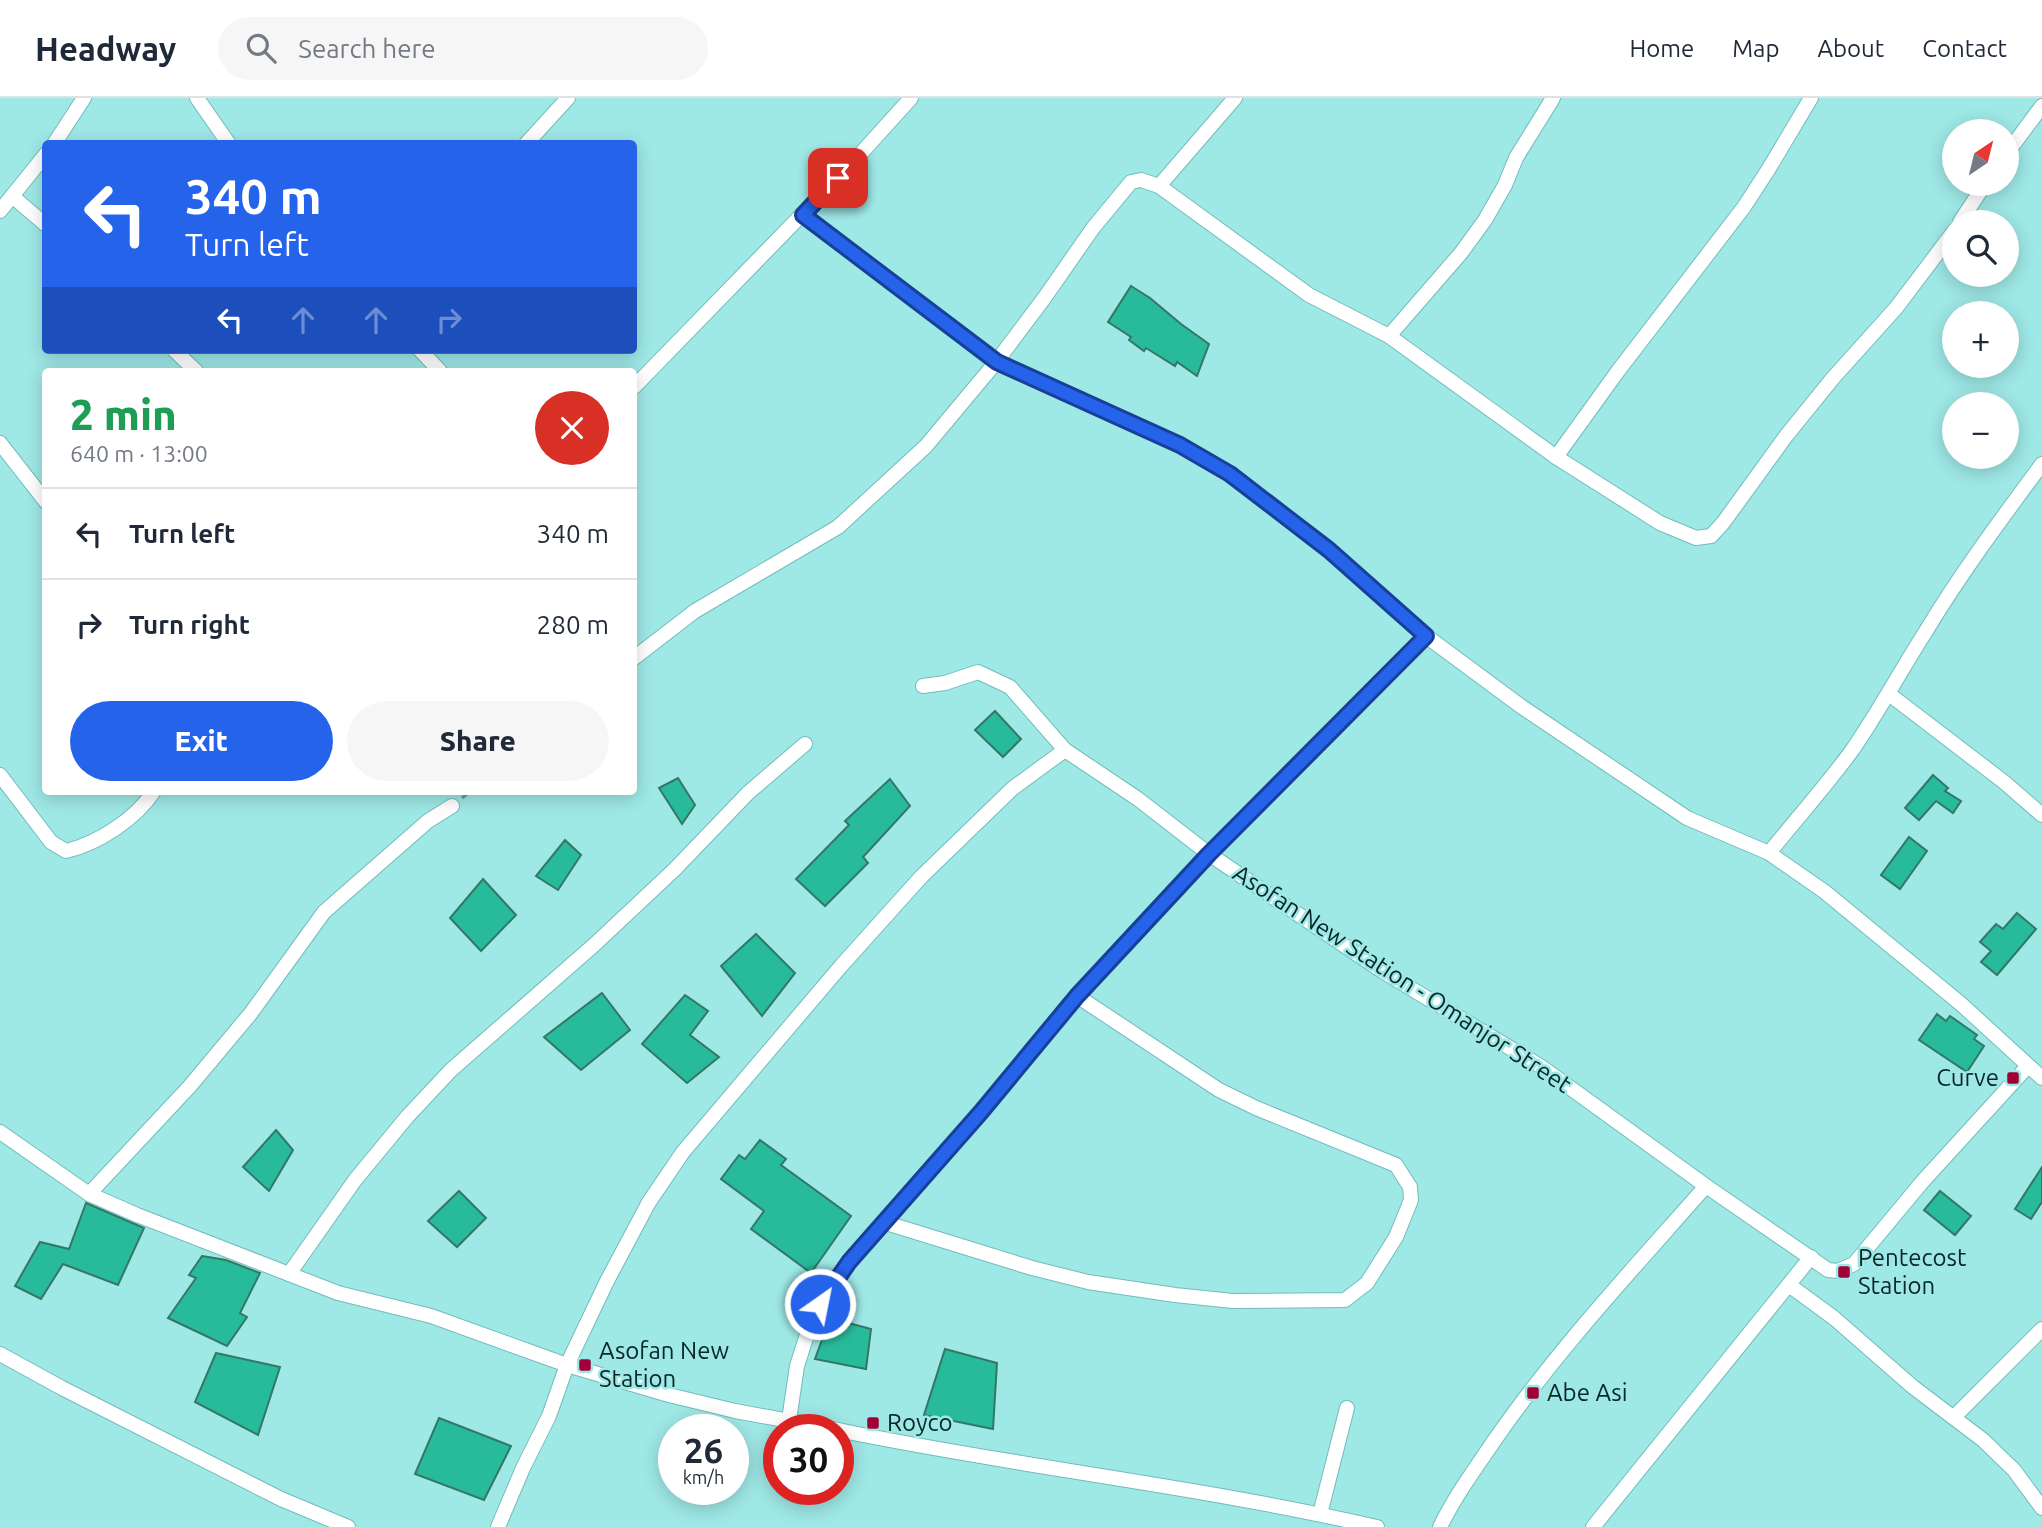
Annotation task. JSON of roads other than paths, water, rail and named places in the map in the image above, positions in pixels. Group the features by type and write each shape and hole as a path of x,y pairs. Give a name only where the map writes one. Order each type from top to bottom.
{"street":[{"path":"57,140 84,98"},
{"path":"197,98 226,140"},
{"path":"530,140 568,98"},
{"path":"637,384 739,277 803,215 911,98"},
{"path":"1159,186 1235,98"},
{"path":"1390,336 1461,253 1485,220 1505,185 1516,158 1553,98"},
{"path":"1556,457 1618,371 1744,207 1811,98"},
{"path":"2020,136 2042,106"},
{"path":"0,211 42,159"},
{"path":"637,656 695,611 838,527 926,446 997,362 1093,228 1131,182 1141,180 1159,186 1309,295 1390,336 1556,457 1660,523 1696,538 1711,536 1735,509 1786,436 1833,378 1896,308 1942,247"},
{"path":"12,196 42,222"},
{"path":"803,215 997,362 1180,445 1230,474 1329,550 1426,636 1522,707 1687,818 1769,853 1825,892 1961,1004 2042,1078"},
{"path":"178,354 193,368"},
{"path":"423,354 437,368"},
{"path":"0,443 42,497"},
{"path":"1769,853 1825,787 1889,694 1941,608 1993,530 2042,464"},
{"path":"790,1414 797,1366 813,1319 828,1290 883,1222 981,1112 1077,996 1209,854 1426,636"},
{"name":"Asofan New Station - Omanjor Street","path":"923,686 944,683 978,672 1010,687 1065,750 1138,799 1209,854 1382,971 1540,1066 1828,1270 1838,1271 1854,1264 1923,1181 2028,1066"},
{"path":"1889,694 2004,782 2042,815"},
{"path":"289,1273 355,1180 407,1116 451,1070 604,935 675,869 748,793 805,744"},
{"path":"498,1527 523,1468 550,1416 567,1365 607,1281 649,1202 683,1152 832,976 921,877 1013,788 1065,750"},
{"path":"0,775 51,842 66,851 83,847 128,818 150,795"},
{"path":"89,1194 208,1065 251,1013 324,912 428,821 452,806"},
{"path":"883,1222 1088,1283 1175,1295 1233,1301 1345,1300 1367,1283 1396,1237 1410,1200 1410,1187 1396,1165 1256,1108 1219,1090 1077,996"},
{"path":"0,1132 89,1194 338,1293 431,1316 567,1365 722,1408 763,1415"},
{"path":"1440,1527 1452,1503 1523,1400 1574,1337 1706,1186"},
{"path":"1593,1527 1811,1257"},
{"path":"1789,1285 1834,1318 1913,1387 1954,1417 2014,1471 2042,1508"},
{"path":"1954,1417 2042,1329"},
{"path":"0,1354 281,1499 348,1527"},
{"path":"1320,1514 1347,1408"},
{"path":"854,1433 929,1449 1090,1472 1377,1527"}],"place":[{"name":"Curve","path":"2013,1078"},
{"name":"Pentecost Station","path":"1844,1272"},
{"name":"Asofan New Station","path":"585,1365"},
{"name":"Abe Asi","path":"1533,1393"},
{"name":"Royco","path":"873,1423"}]}
